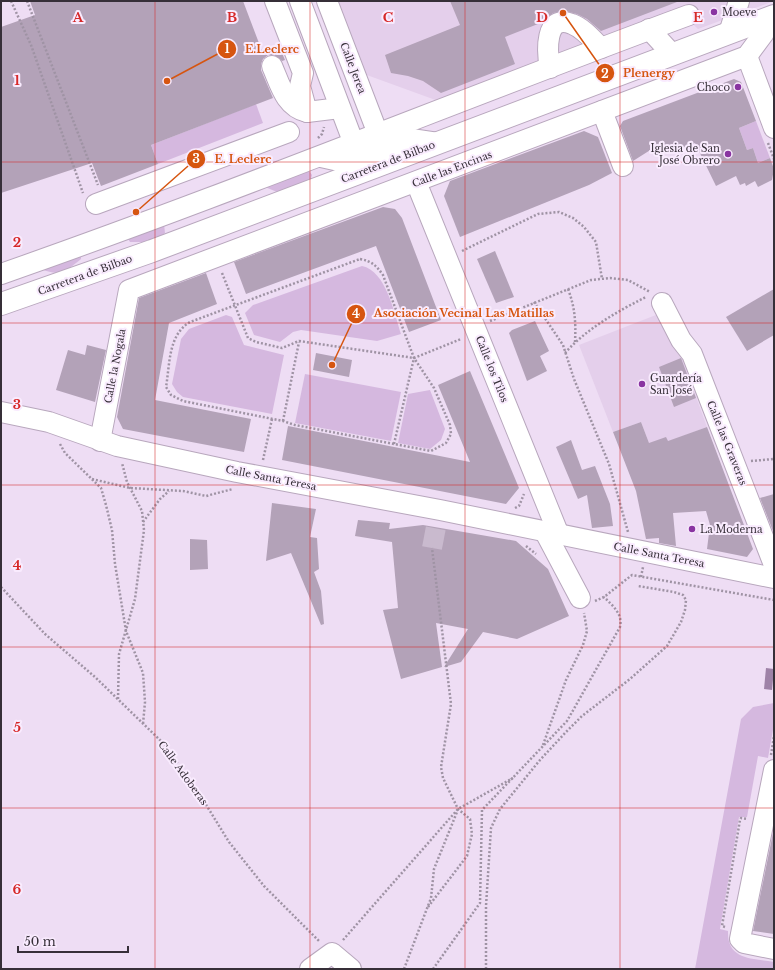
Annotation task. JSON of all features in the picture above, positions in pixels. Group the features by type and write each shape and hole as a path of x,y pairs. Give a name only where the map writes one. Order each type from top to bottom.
{"main road":[{"name":"Carretera de Bilbao","path":"1,304 160,248 389,146 438,143 729,33 766,23"}],"street":[{"path":"275,1 303,73 300,86 307,112"},
{"path":"300,1 342,111 360,150"},
{"name":"Calle Jerea","path":"327,1 389,146 411,184"},
{"path":"729,33 739,1"},
{"name":"Carretera de Bilbao","path":"389,146 550,68 689,15"},
{"path":"550,68 547,56 550,33 556,26 564,22 573,24 579,28 600,48"},
{"path":"766,23 747,56 770,132"},
{"path":"649,29 672,54"},
{"name":"Calle las Encinas","path":"129,290 747,56"},
{"path":"272,66 288,100 295,107 307,112 342,111"},
{"path":"575,92 593,114 623,166"},
{"path":"1,274 101,239 325,155 339,136 342,111"},
{"path":"94,197 290,132"},
{"path":"325,155 348,163 360,150 389,146"},
{"name":"Calle los Tilos","path":"411,184 447,259 475,328 552,533"},
{"name":"Calle la Nogala","path":"108,444 129,290"},
{"name":"Calle las Graveras","path":"662,303 681,340 692,354 742,463 774,572"},
{"name":"Calle Santa Teresa","path":"1,412 48,422 108,444 258,469 438,519 552,533 774,572"},
{"path":"552,533 582,602"},
{"path":"772,764 740,939 744,943 774,949"},
{"path":"310,969 332,953 351,969"}],"path":[{"path":"11,1 31,45 94,197"},
{"path":"27,1 99,188 94,197"},
{"path":"770,132 774,159"},
{"path":"447,259 489,236 538,214 559,212 573,218 584,227 596,242 602,278"},
{"path":"360,259 369,260 377,266 383,275 414,358 434,388 450,425 450,434 446,443 431,451 295,425 283,421 183,401 171,395 166,386 177,332 190,322 360,259"},
{"path":"222,272 248,338 252,340 282,348 299,341 414,358 461,339 464,346"},
{"path":"475,328 534,302 591,280 602,278 628,280 653,294 629,306 574,343 565,354"},
{"path":"568,289 575,309 576,326 574,343"},
{"path":"534,302 563,344 574,379 610,464 628,534"},
{"path":"283,421 299,341"},
{"path":"394,444 414,358"},
{"path":"92,479 130,488 170,490 206,496 243,486 258,469 272,419"},
{"path":"48,422 65,453 101,488 112,530 126,631 143,673 145,702 143,724"},
{"path":"108,444 142,511 144,530 135,600 119,654 118,699"},
{"path":"742,463 774,460"},
{"path":"143,522 160,499 170,490"},
{"path":"511,510 519,506 525,493"},
{"path":"428,907 467,856 471,845 472,834 470,818 458,809 443,778 441,766 450,704 432,548"},
{"path":"542,747 566,680 583,645 587,631 582,602 604,597 632,575 774,600"},
{"path":"486,969 486,906 491,828 500,809 540,760 582,716 630,679 667,646 681,622 685,610 686,600 684,595 638,586"},
{"name":"Calle Adoberas","path":"1,587 46,634 118,699 162,742 197,790 229,842 264,886 332,953"},
{"path":"433,969 480,903 482,810 567,721 620,627 622,620 620,616 604,597"},
{"path":"772,764 774,736"},
{"path":"332,953 458,809 513,778"},
{"path":"404,969 431,898 434,869 458,809"},
{"path":"729,928 722,926 740,820 741,818 747,819"}],"shaded area":[{"path":"334,1 774,1 698,29 677,9 441,102 364,74"},
{"path":"256,104 263,123 158,164 151,145"},
{"path":"756,121 770,158 758,163 753,148 747,150 739,128"},
{"path":"305,172 310,172 312,175 310,182 282,194 265,187"},
{"path":"164,224 165,233 154,242 130,242 127,237"},
{"path":"81,255 81,259 63,272 58,273 41,269"},
{"path":"362,266 370,269 383,284 392,304 401,334 377,341 301,330 293,332 280,342 254,335 245,313 253,305"},
{"name":"Guardería San José","path":"661,313 682,358 707,427 651,448 641,422 613,432 579,345"},
{"path":"226,315 232,317 244,345 284,355 272,414 183,397 177,392 172,384 181,339 189,329"},
{"path":"305,374 401,392 391,441 295,423"},
{"path":"430,390 445,429 441,440 430,449 398,443 408,394"},
{"path":"766,668 774,669 772,690 764,689"},
{"path":"774,703 774,724 768,758 758,756 747,817 739,817 720,929 728,931 732,948 736,952 742,956 774,962 774,969 695,969 741,719 753,707"}],"building":[{"path":"30,1 243,1 262,51 279,46 285,60 282,61 274,55 268,55 263,59 261,64 261,70 273,98 151,145 158,164 101,186 92,163 1,193 1,27 35,15"},
{"path":"450,1 677,2 601,31 587,19 577,14 565,11 553,13 543,22 505,37 515,64 441,93 423,81 408,76 391,73 385,55 460,25"},
{"path":"734,79 741,82 756,121 739,128 747,150 753,148 758,163 770,158 774,169 772,180 758,187 755,181 746,186 745,183 740,185 736,176 716,186 695,143 670,153 663,142 633,161 620,126 623,121"},
{"path":"584,131 598,137 612,173 589,185 460,237 444,196 450,181"},
{"path":"383,207 395,209 402,218 441,320 409,332 376,246 246,294 234,262"},
{"path":"495,251 514,297 496,303 477,259"},
{"path":"206,273 217,304 169,323 155,400 251,419 244,452 123,429 117,417 139,298"},
{"path":"774,289 774,335 747,351 726,317"},
{"path":"535,321 549,351 540,356 547,371 527,381 509,333 512,330"},
{"path":"87,345 106,350 95,402 56,390 68,350 85,355"},
{"path":"316,353 352,360 349,377 313,370"},
{"path":"681,358 696,398 674,407 659,367"},
{"path":"470,371 519,488 506,504 282,460 288,426 470,462 438,385"},
{"path":"641,422 649,443 666,437 668,441 707,427 753,549 747,557 707,549 710,525 706,511 673,513 676,546 659,543 659,538 646,539 636,491 613,432"},
{"path":"571,440 582,470 595,466 610,504 613,526 592,528 587,495 578,499 556,447"},
{"path":"774,494 774,531 773,531 760,498"},
{"path":"272,503 316,509 310,537 317,538 319,569 314,572 321,591 324,624 321,625 291,553 266,561"},
{"path":"358,520 390,523 389,529 423,525 516,541 548,569 569,616 517,639 483,632 461,662 444,667 468,629 436,623 442,667 401,679 383,610 398,608 392,542 355,536"},
{"path":"190,539 207,540 208,569 190,570"},
{"path":"774,833 774,934 753,931"}],"tunnel":[{"path":"432,548 436,527"}],"place":[{"name":"Moeve","path":"714,12"},
{"name":"Plenergy","path":"563,13"},
{"name":"E.Leclerc","path":"167,81"},
{"name":"Choco","path":"738,87"},
{"name":"Iglesia de San José Obrero","path":"728,154"},
{"name":"E. Leclerc","path":"136,212"},
{"name":"Asociación Vecinal Las Matillas","path":"332,365"},
{"name":"Guardería San José","path":"642,384"},
{"name":"La Moderna","path":"692,529"}]}
